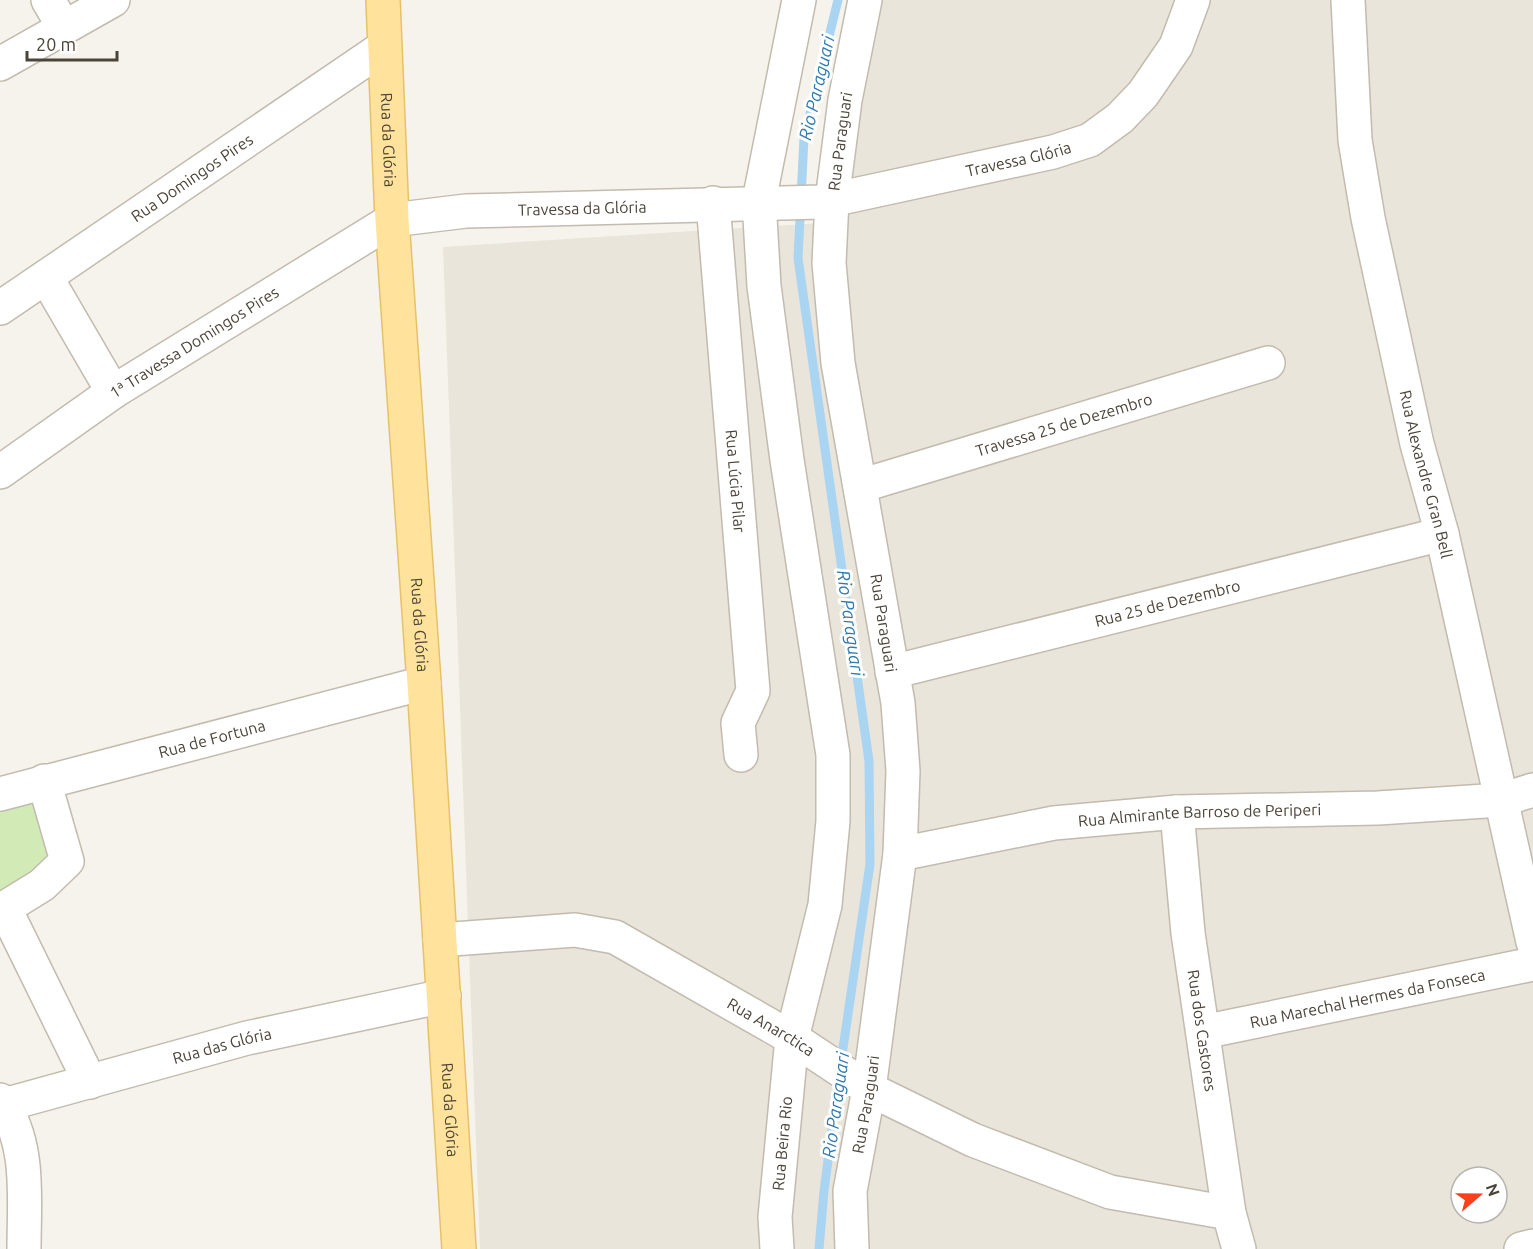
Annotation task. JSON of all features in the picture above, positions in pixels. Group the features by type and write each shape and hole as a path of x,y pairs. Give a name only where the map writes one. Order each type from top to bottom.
{"main road":[{"name":"Rua da Glória","path":"383,0 392,220 424,683 459,1249"}],"street":[{"path":"0,64 56,13 113,0"},
{"path":"799,0 765,202 767,309 833,754 833,821 825,905 804,1047"},
{"name":"Rua Paraguari","path":"852,1249 850,1191 863,1085 900,854 903,771 892,672 838,363 829,263 827,201 844,100 865,0"},
{"name":"Travessa Glória","path":"765,202 827,201 1053,152 1090,140 1120,118 1143,94 1176,46 1193,0"},
{"name":"Rua Alexandre Gran Bell","path":"1348,0 1354,140 1360,173 1417,444 1442,534 1533,942"},
{"name":"Rua Domingos Pires","path":"0,308 384,47"},
{"name":"Travessa da Glória","path":"392,220 466,211 765,202"},
{"name":"Rua Lúcia Pilar","path":"713,203 753,691 738,723 741,755"},
{"name":"1ª Travessa Domingos Pires","path":"0,472 113,392 392,220"},
{"path":"46,278 113,392"},
{"name":"Travessa 25 de Dezembro","path":"860,486 1268,363"},
{"name":"Rua 25 de Dezembro","path":"892,672 1442,534"},
{"name":"Rua de Fortuna","path":"0,794 424,683"},
{"path":"44,781 67,861 42,885 3,910 90,1082"},
{"name":"Rua Almirante Barroso de Periperi","path":"900,854 1054,823 1177,812 1378,808 1501,800 1533,790"},
{"name":"Rua dos Castores","path":"1177,812 1188,933 1229,1213 1239,1249"},
{"name":"Rua Anarctica","path":"440,940 575,930 615,937 804,1047 863,1085 973,1140 1110,1192 1229,1213"},
{"name":"Rua Marechal Hermes da Fonseca","path":"1203,1032 1533,964"},
{"name":"Rua das Glória","path":"2,1103 90,1082 247,1038 444,996"},
{"name":"Rua Beira Rio","path":"777,1249 775,1217 804,1047"},
{"path":"2,1103 15,1125 24,1164 24,1249"},
{"path":"1521,1249 1533,1246"}],"shaded area":[{"path":"849,0 1533,0 1533,1249 480,1249 443,247 821,223"}],"green space":[{"path":"32,799 50,855 40,873 0,891 0,807"}],"waterway":[{"name":"Rio Paraguari","path":"838,0 804,138 798,258 869,761 870,864 841,1062"},
{"name":"Rio Paraguari","path":"819,1249 839,1076"}]}
